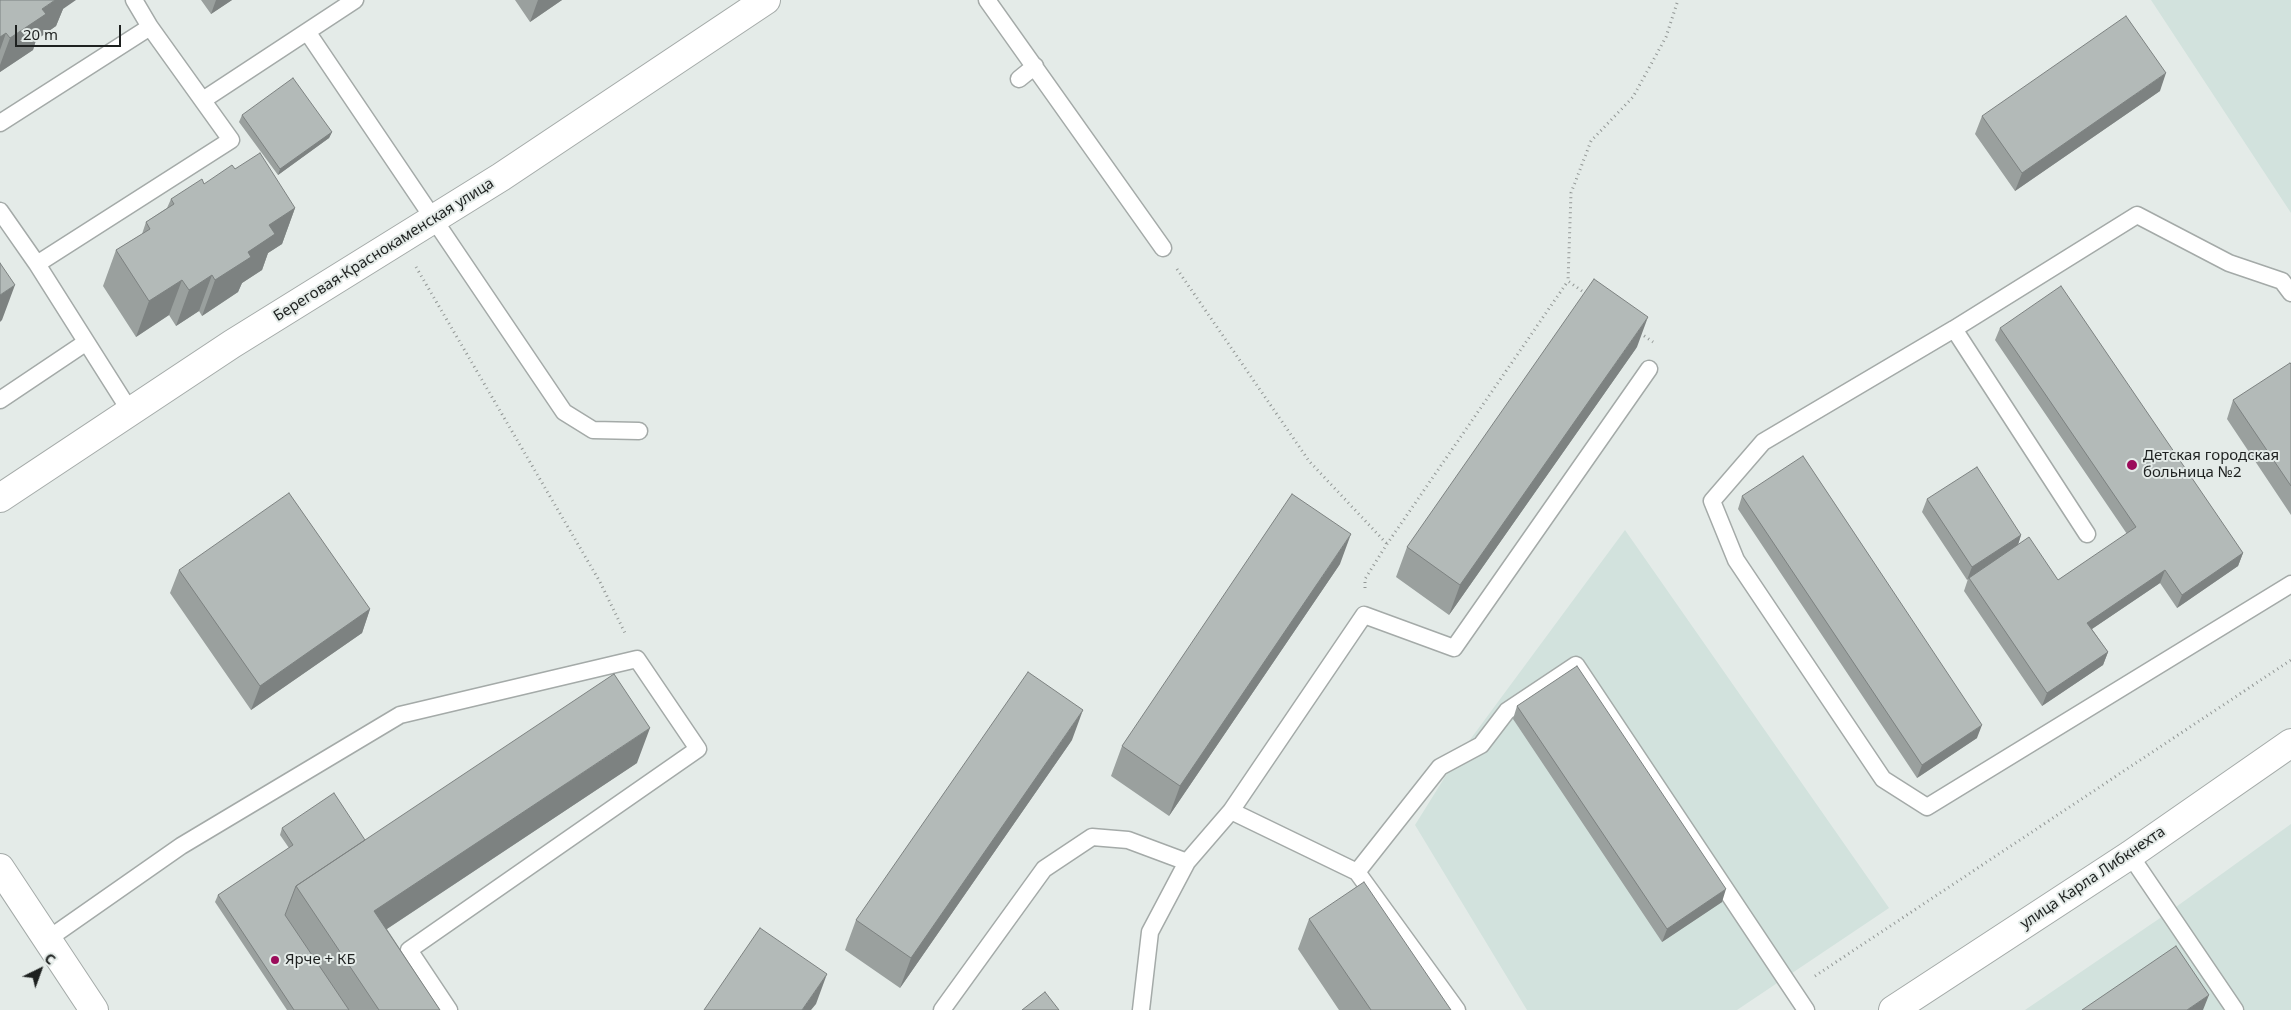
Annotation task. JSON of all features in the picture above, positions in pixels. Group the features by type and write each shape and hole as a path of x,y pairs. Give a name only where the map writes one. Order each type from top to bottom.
{"street":[{"name":"Береговая-Краснокаменская улица","path":"2,493 232,344 501,178 766,0"},
{"name":"улица Карла Либкнехта","path":"1893,1010 2130,855 2291,743"},
{"path":"0,868 94,1010"}],"lane":[{"path":"36,264 231,140 150,27 134,0"},
{"path":"203,100 354,0"},
{"path":"987,0 1163,248"},
{"path":"0,123 150,27"},
{"path":"308,32 564,412 593,430 639,431"},
{"path":"1019,79 1035,66"},
{"path":"0,211 130,411"},
{"path":"2291,293 2282,281 2229,263 2137,215 1954,329 1762,442 1712,501 1736,560 1883,779 1926,807 2291,584"},
{"path":"1954,329 2087,534"},
{"path":"0,400 85,343"},
{"path":"1141,1010 1150,932 1187,862 1231,811 1364,615 1454,648 1649,368"},
{"path":"48,939 181,846 400,715 637,659 698,749 409,950 448,1010"},
{"path":"1357,872 1440,767 1481,745 1507,711 1576,665 1806,1010"},
{"path":"1231,811 1357,872 1457,1010"},
{"path":"942,1010 1044,869 1092,837 1128,840 1187,862"},
{"path":"2130,855 2235,1010"}],"path":[{"path":"1364,615 1365,578 1568,282 1571,194 1591,141 1633,97 1666,37 1678,0"},
{"path":"401,240 600,582 637,659"},
{"path":"1163,248 1309,461 1387,544"},
{"path":"1568,282 1592,298"},
{"path":"1640,332 1663,349 1649,368"},
{"path":"1794,990 2291,660"}],"shaded area":[{"path":"2151,0 2291,0 2291,213"},
{"path":"1625,530 1889,908 1737,1010 1527,1010 1415,825 1458,756"},
{"path":"2291,824 2291,1010 2025,1010 2169,912"}],"building":[{"path":"0,0 55,0 42,9 46,14 10,38 6,33 0,37"},
{"path":"2126,16 2166,73 2022,173 1982,116"},
{"path":"293,78 332,132 280,169 242,115"},
{"path":"260,153 295,208 269,225 275,234 248,252 251,257 215,280 212,275 189,290 182,280 149,301 116,250 150,229 146,222 174,204 171,199 202,179 204,184 232,165 235,169"},
{"path":"0,263 15,285 0,295"},
{"path":"1594,279 1648,317 1460,585 1407,547"},
{"path":"2061,286 2243,553 2182,595 2165,570 2087,623 2108,652 2047,693 1969,578 2029,537 2058,580 2136,527 2000,328"},
{"path":"2291,364 2291,486 2233,400"},
{"path":"1803,456 1982,725 1922,765 1742,496"},
{"path":"1977,467 2021,535 1972,567 1927,499"},
{"path":"289,493 370,609 260,686 179,570"},
{"path":"1292,494 1351,534 1180,786 1122,746"},
{"path":"1577,666 1726,889 1667,929 1517,706"},
{"path":"1028,672 1083,710 911,958 856,920"},
{"path":"614,674 650,728 374,911 440,1010 379,1010 296,886"},
{"path":"334,793 365,840 296,886 285,915 349,1010 294,1010 218,895 293,845 282,828"},
{"path":"1364,882 1451,1010 1371,1010 1309,919"},
{"path":"760,928 827,974 802,1010 704,1010"},
{"path":"2176,946 2209,995 2187,1010 2082,1010"},
{"path":"1045,992 1059,1010 1022,1010"}],"place":[{"name":"Детская городская больница №2","path":"2132,465"},
{"name":"Ярче + КБ","path":"275,960"}]}
